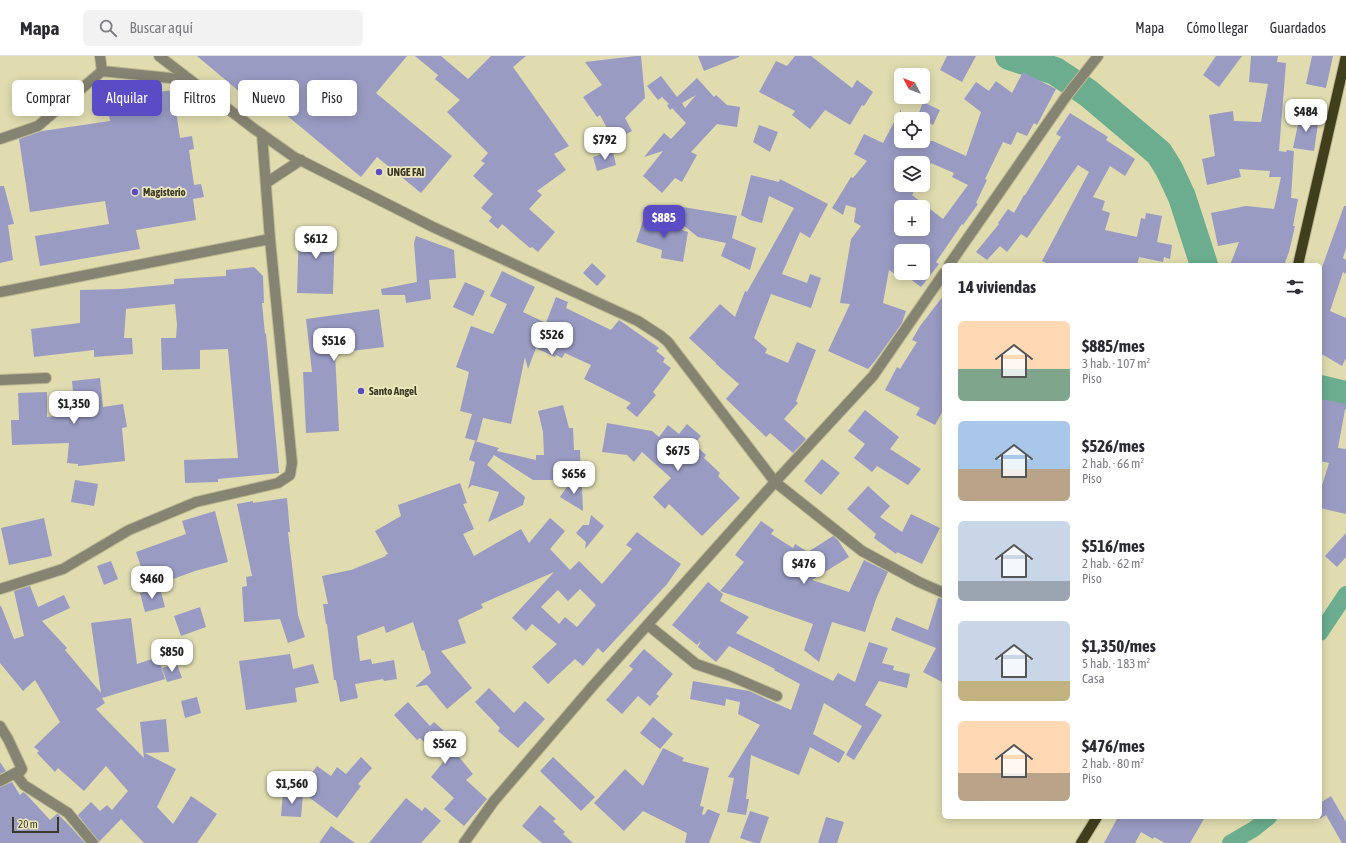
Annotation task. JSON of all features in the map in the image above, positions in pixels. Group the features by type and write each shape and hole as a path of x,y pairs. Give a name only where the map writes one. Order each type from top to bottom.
{"main road":[{"path":"1298,263 1346,56"},
{"path":"1081,843 1096,819"}],"street":[{"path":"100,56 102,71"},
{"path":"159,56 190,80"},
{"path":"950,263 1065,98 1098,56"},
{"path":"0,139 38,126 102,71 177,80"},
{"path":"230,110 301,160 433,227 638,321 661,336 668,342 775,482 862,551 919,582 942,592"},
{"path":"0,589 63,569 129,530 196,502 278,483 290,475 292,463 270,240 262,134"},
{"path":"266,183 301,160"},
{"path":"0,292 270,240"},
{"path":"464,843 494,801 591,688 775,482 873,376 942,276"},
{"path":"0,380 46,378"},
{"path":"648,624 696,664 728,675 777,696"},
{"path":"0,726 8,739 22,769"},
{"path":"0,781 22,769"},
{"path":"22,769 17,776 24,785 68,813 93,843"}],"building":[{"path":"197,56 407,56 376,93 452,156 421,193 377,157 361,177 288,116 299,116 299,80 238,80 238,90 230,84 230,80 226,80"},
{"path":"415,56 441,56 468,79 491,56 526,56 513,67 569,146 554,154 566,170 537,191 542,195 529,209 555,232 538,252 532,247 530,248 502,224 498,229 489,221 492,217 481,208 493,194 473,176 485,163 481,161 488,153 447,112 460,100 435,79 438,75"},
{"path":"641,56 645,98 625,118 632,131 617,139 609,132 600,115 597,117 583,97 602,85 585,62"},
{"path":"698,56 739,56 739,57 704,71"},
{"path":"795,56 811,56 852,88 857,80 873,92 864,106 862,105 850,125 825,110 810,129 792,115 795,111 759,92 776,61 787,66"},
{"path":"947,56 976,56 962,82 940,70"},
{"path":"1216,56 1242,56 1219,87 1203,75"},
{"path":"1251,56 1278,56 1277,62 1286,63 1279,151 1294,151 1291,198 1298,199 1293,226 1295,226 1285,263 1231,263 1239,242 1218,246 1211,213 1246,206 1274,209 1281,177 1269,177 1270,171 1239,169 1241,177 1207,185 1202,159 1215,156 1209,115 1233,111 1234,121 1261,122 1268,84 1249,82"},
{"path":"1312,56 1333,56 1326,88 1306,84"},
{"path":"1023,72 1056,89 1037,125 1034,123 1027,136 1017,132 1011,145 1003,142 985,179 987,180 976,203 978,204 963,225 962,224 936,262 939,264 930,276 930,244 894,244 894,273 889,270 883,303 906,311 902,323 875,361 868,369 828,351 850,304 840,303 851,239 861,226 854,222 856,208 846,205 843,215 832,208 851,177 853,178 867,161 854,154 864,134 883,143 894,122 894,148 930,148 930,141 933,141 966,156 981,112 964,99 976,82 989,91 996,81 1012,93","holes":["894,156 930,156 930,165 931,163 954,173 952,177 968,185 943,219 930,209 930,236 894,236 894,200 918,200 912,195 914,192 894,192"]},
{"path":"661,76 677,97 697,78 714,97 716,95 727,105 740,107 737,127 717,124 691,152 697,155 682,182 675,178 662,193 643,176 663,151 644,157 664,133 671,139 686,123 672,108 670,110 667,105 669,104 662,97 658,100 647,86","holes":["696,95 685,108 682,103"]},
{"path":"170,90 170,116 177,116 180,138 192,136 194,149 189,150 194,185 201,184 204,197 193,199 196,220 136,230 140,249 40,266 35,236 109,224 105,201 30,212 19,139 42,131 110,121 109,116 162,116 162,92"},
{"path":"922,104 927,104 940,110 933,125 930,124 930,112 919,112"},
{"path":"1070,113 1108,137 1106,140 1135,159 1125,176 1110,166 1093,197 1105,201 1102,210 1110,213 1105,230 1137,237 1141,218 1145,219 1146,213 1162,216 1157,242 1172,245 1170,259 1164,257 1163,262 1139,257 1138,263 1046,263 1042,261 1089,172 1078,165 1027,238 1021,234 1007,252 1000,246 987,260 976,252 999,224 998,223 1008,209 1014,213 1061,137 1056,134"},
{"path":"1300,115 1319,117 1314,151 1293,148"},
{"path":"759,125 778,132 770,152 753,142"},
{"path":"608,152 613,152 616,165 597,171 593,157"},
{"path":"751,175 779,182 780,179 828,204 810,238 800,232 782,274 807,283 810,274 821,278 811,308 771,294 754,338 767,349 765,353 788,363 797,342 816,350 796,401 798,403 784,419 806,439 793,453 770,433 766,437 726,399 739,384 689,338 720,304 735,317 745,291 747,292 794,208 769,196 762,223 750,220 741,215"},
{"path":"0,186 4,186 14,224 8,225 13,260 0,263"},
{"path":"671,205 737,216 732,238 756,248 750,270 721,256 726,243 698,237 669,214"},
{"path":"1344,206 1346,206 1346,248 1343,258 1346,260 1346,274 1343,272 1330,311 1346,318 1346,358 1342,366 1322,354 1322,267"},
{"path":"644,218 688,232 683,262 661,258 662,250 636,242"},
{"path":"299,227 335,228 333,294 297,293"},
{"path":"416,236 454,250 456,278 429,280 431,299 406,303 405,295 382,295 381,289 417,282 414,243"},
{"path":"592,263 606,276 597,286 583,273"},
{"path":"254,267 263,276 264,303 262,303 279,473 218,479 218,482 185,483 184,460 238,458 228,349 200,350 200,369 162,370 161,338 176,338 177,325 175,304 126,309 124,338 132,338 133,354 94,357 94,350 34,357 31,329 80,323 80,290 121,289 174,284 174,279 226,276 226,270"},
{"path":"502,271 535,287 523,312 546,323 556,297 568,302 566,308 611,330 619,320 659,348 656,351 665,358 663,362 671,368 653,392 656,395 637,417 626,408 631,403 584,379 591,365 565,353 562,358 556,355 555,357 536,348 528,369 525,357 511,424 483,418 477,441 465,438 472,414 460,411 469,372 456,367 471,326 493,334 507,304 490,296"},
{"path":"912,280 926,280 921,287"},
{"path":"465,282 485,291 473,316 453,307"},
{"path":"942,298 942,413 935,425 916,415 920,408 885,390 897,367 900,369 917,342 912,340 920,326"},
{"path":"379,309 384,347 335,353 339,431 306,433 303,372 312,372 306,319"},
{"path":"100,378 103,407 123,404 127,427 122,428 125,461 78,466 78,464 67,463 69,443 12,445 11,420 19,420 18,393 47,392 47,417 75,414 72,381"},
{"path":"1322,399 1346,404 1338,448 1346,449 1346,514 1322,508 1322,486 1329,463 1322,461"},
{"path":"563,405 569,428 573,428 574,450 580,450 581,476 565,477 569,480 533,480 494,455 487,465 525,497 523,505 488,522 499,492 472,485 468,489 475,462 469,460 475,441 499,448 497,451 536,460 536,455 544,455 543,432 538,411"},
{"path":"865,410 899,437 890,449 921,469 908,485 877,466 872,472 854,458 865,444 848,431"},
{"path":"607,423 652,431 659,437 668,425 679,434 687,424 701,436 694,444 706,455 704,458 720,473 718,476 740,498 702,536 669,504 665,509 653,497 671,478 642,452 634,462 627,455 602,452"},
{"path":"822,459 840,473 821,495 804,481"},
{"path":"75,480 98,484 94,506 71,502"},
{"path":"571,481 582,487 583,511 560,497"},
{"path":"460,483 467,503 463,504 474,529 463,534 474,556 521,529 529,543 550,518 565,531 550,549 570,570 579,561 602,584 632,549 626,545 637,532 681,564 667,584 603,653 598,648 583,666 575,659 548,684 532,667 557,644 532,624 526,631 512,618 554,572 481,604 483,608 458,620 466,643 441,651 472,688 447,709 427,685 415,687 431,673 413,622 386,633 384,626 357,636 360,661 371,659 372,664 394,660 397,679 384,681 383,679 355,684 358,698 340,702 336,680 334,680 323,604 328,604 322,576 351,570 386,556 385,555 388,554 375,531 401,516 398,505","holes":["580,589 596,605 577,627 565,617 559,624 541,607 558,590 568,601"]},
{"path":"868,486 890,506 880,517 902,532 911,514 940,528 922,564 897,552 896,554 874,538 876,534 847,509"},
{"path":"287,498 290,532 288,532 298,615 305,637 288,643 280,619 244,622 242,587 247,586 246,577 252,576 237,504"},
{"path":"215,511 228,562 195,571 148,588 136,552 186,534 182,521"},
{"path":"591,515 604,526 585,549 586,542 576,533 583,525 589,525"},
{"path":"44,518 52,556 9,565 1,528"},
{"path":"761,521 774,530 771,534 793,548 795,544 808,552 833,536 838,540 849,557 812,580 849,592 864,560 888,572 876,599 865,632 832,622 819,662 804,650 813,624 720,591 744,562 735,555"},
{"path":"1346,533 1346,557 1337,567 1325,556"},
{"path":"111,561 118,579 104,585 97,566"},
{"path":"708,582 723,594 720,601 749,617 736,633 833,681 838,673 855,682 869,642 888,648 882,663 894,666 893,670 910,674 907,688 879,681 865,705 882,715 854,760 846,755 862,726 824,703 813,734 845,752 839,763 810,747 799,775 751,755 746,799 749,799 746,815 727,812 734,778 728,777 760,725 738,714 740,702 726,699 725,706 690,699 693,681 749,691 791,710 800,684 774,670 775,669 729,646 716,662 698,647 701,641 697,645 672,625"},
{"path":"30,586 38,607 64,595 70,608 42,621 67,648 65,650 101,693 91,623 131,618 137,664 158,657 165,679 102,698 105,703 96,709 144,758 140,722 166,719 169,752 145,753 176,769 157,807 173,824 191,796 217,814 197,843 144,843 121,819 99,842 78,815 91,802 100,811 107,805 112,810 128,791 106,766 84,791 58,768 55,772 37,753 39,751 34,747 60,722 35,680 23,691 0,663 0,606 14,639 24,636 14,591"},
{"path":"160,588 165,607 145,612 140,593"},
{"path":"938,598 942,599 942,682 923,672 936,648 891,630 896,617 928,630"},
{"path":"200,607 206,627 181,636 174,616"},
{"path":"644,649 673,674 656,694 659,696 650,706 638,696 622,714 606,700 633,669 629,666"},
{"path":"290,654 293,669 313,664 319,683 295,688 297,702 246,710 239,661"},
{"path":"177,664 182,678 167,682 162,668"},
{"path":"489,688 514,713 525,701 545,719 518,748 498,731 500,728 475,702"},
{"path":"197,697 201,713 185,718 181,701"},
{"path":"408,702 430,726 434,722 454,740 449,745 473,774 466,780 487,799 464,826 444,809 454,798 431,777 444,761 420,738 417,740 394,715"},
{"path":"653,717 673,734 660,749 640,733"},
{"path":"663,748 684,758 682,761 709,768 700,806 704,807 702,814 704,815 708,809 720,814 709,843 685,843 687,833 643,811 624,831 594,803 625,769 643,786"},
{"path":"361,757 372,768 358,784 361,786 337,818 299,790 317,766 331,776 337,767 346,774"},
{"path":"553,757 595,797 581,811 540,771"},
{"path":"0,762 6,771 0,774"},
{"path":"12,782 20,795 23,792 26,794 50,820 58,814 85,843 0,843 0,787"},
{"path":"283,792 303,794 301,817 281,816"},
{"path":"1331,796 1346,822 1346,843 1342,843 1326,815 1322,818 1322,802"},
{"path":"406,798 422,811 425,807 441,821 421,843 369,843"},
{"path":"540,805 556,819 553,821 565,832 563,834 573,843 542,843 522,826"},
{"path":"750,811 769,817 760,843 755,843 740,838"},
{"path":"826,817 844,822 837,843 818,843"},
{"path":"1117,819 1204,819 1190,843 1165,843 1154,837 1153,839 1141,832 1135,843 1104,843"},
{"path":"331,826 355,843 319,843"}],"waterway":[{"path":"1009,56 1055,71 1088,93 1159,153 1169,169 1182,197 1203,263"},
{"path":"1322,389 1346,395"},
{"path":"1322,630 1346,594"},
{"path":"1230,843 1254,829 1266,819"}],"place":[{"name":"UNGE FAI","path":"379,172"},
{"name":"Magisterio","path":"135,192"},
{"name":"Santo Angel","path":"361,391"}]}
